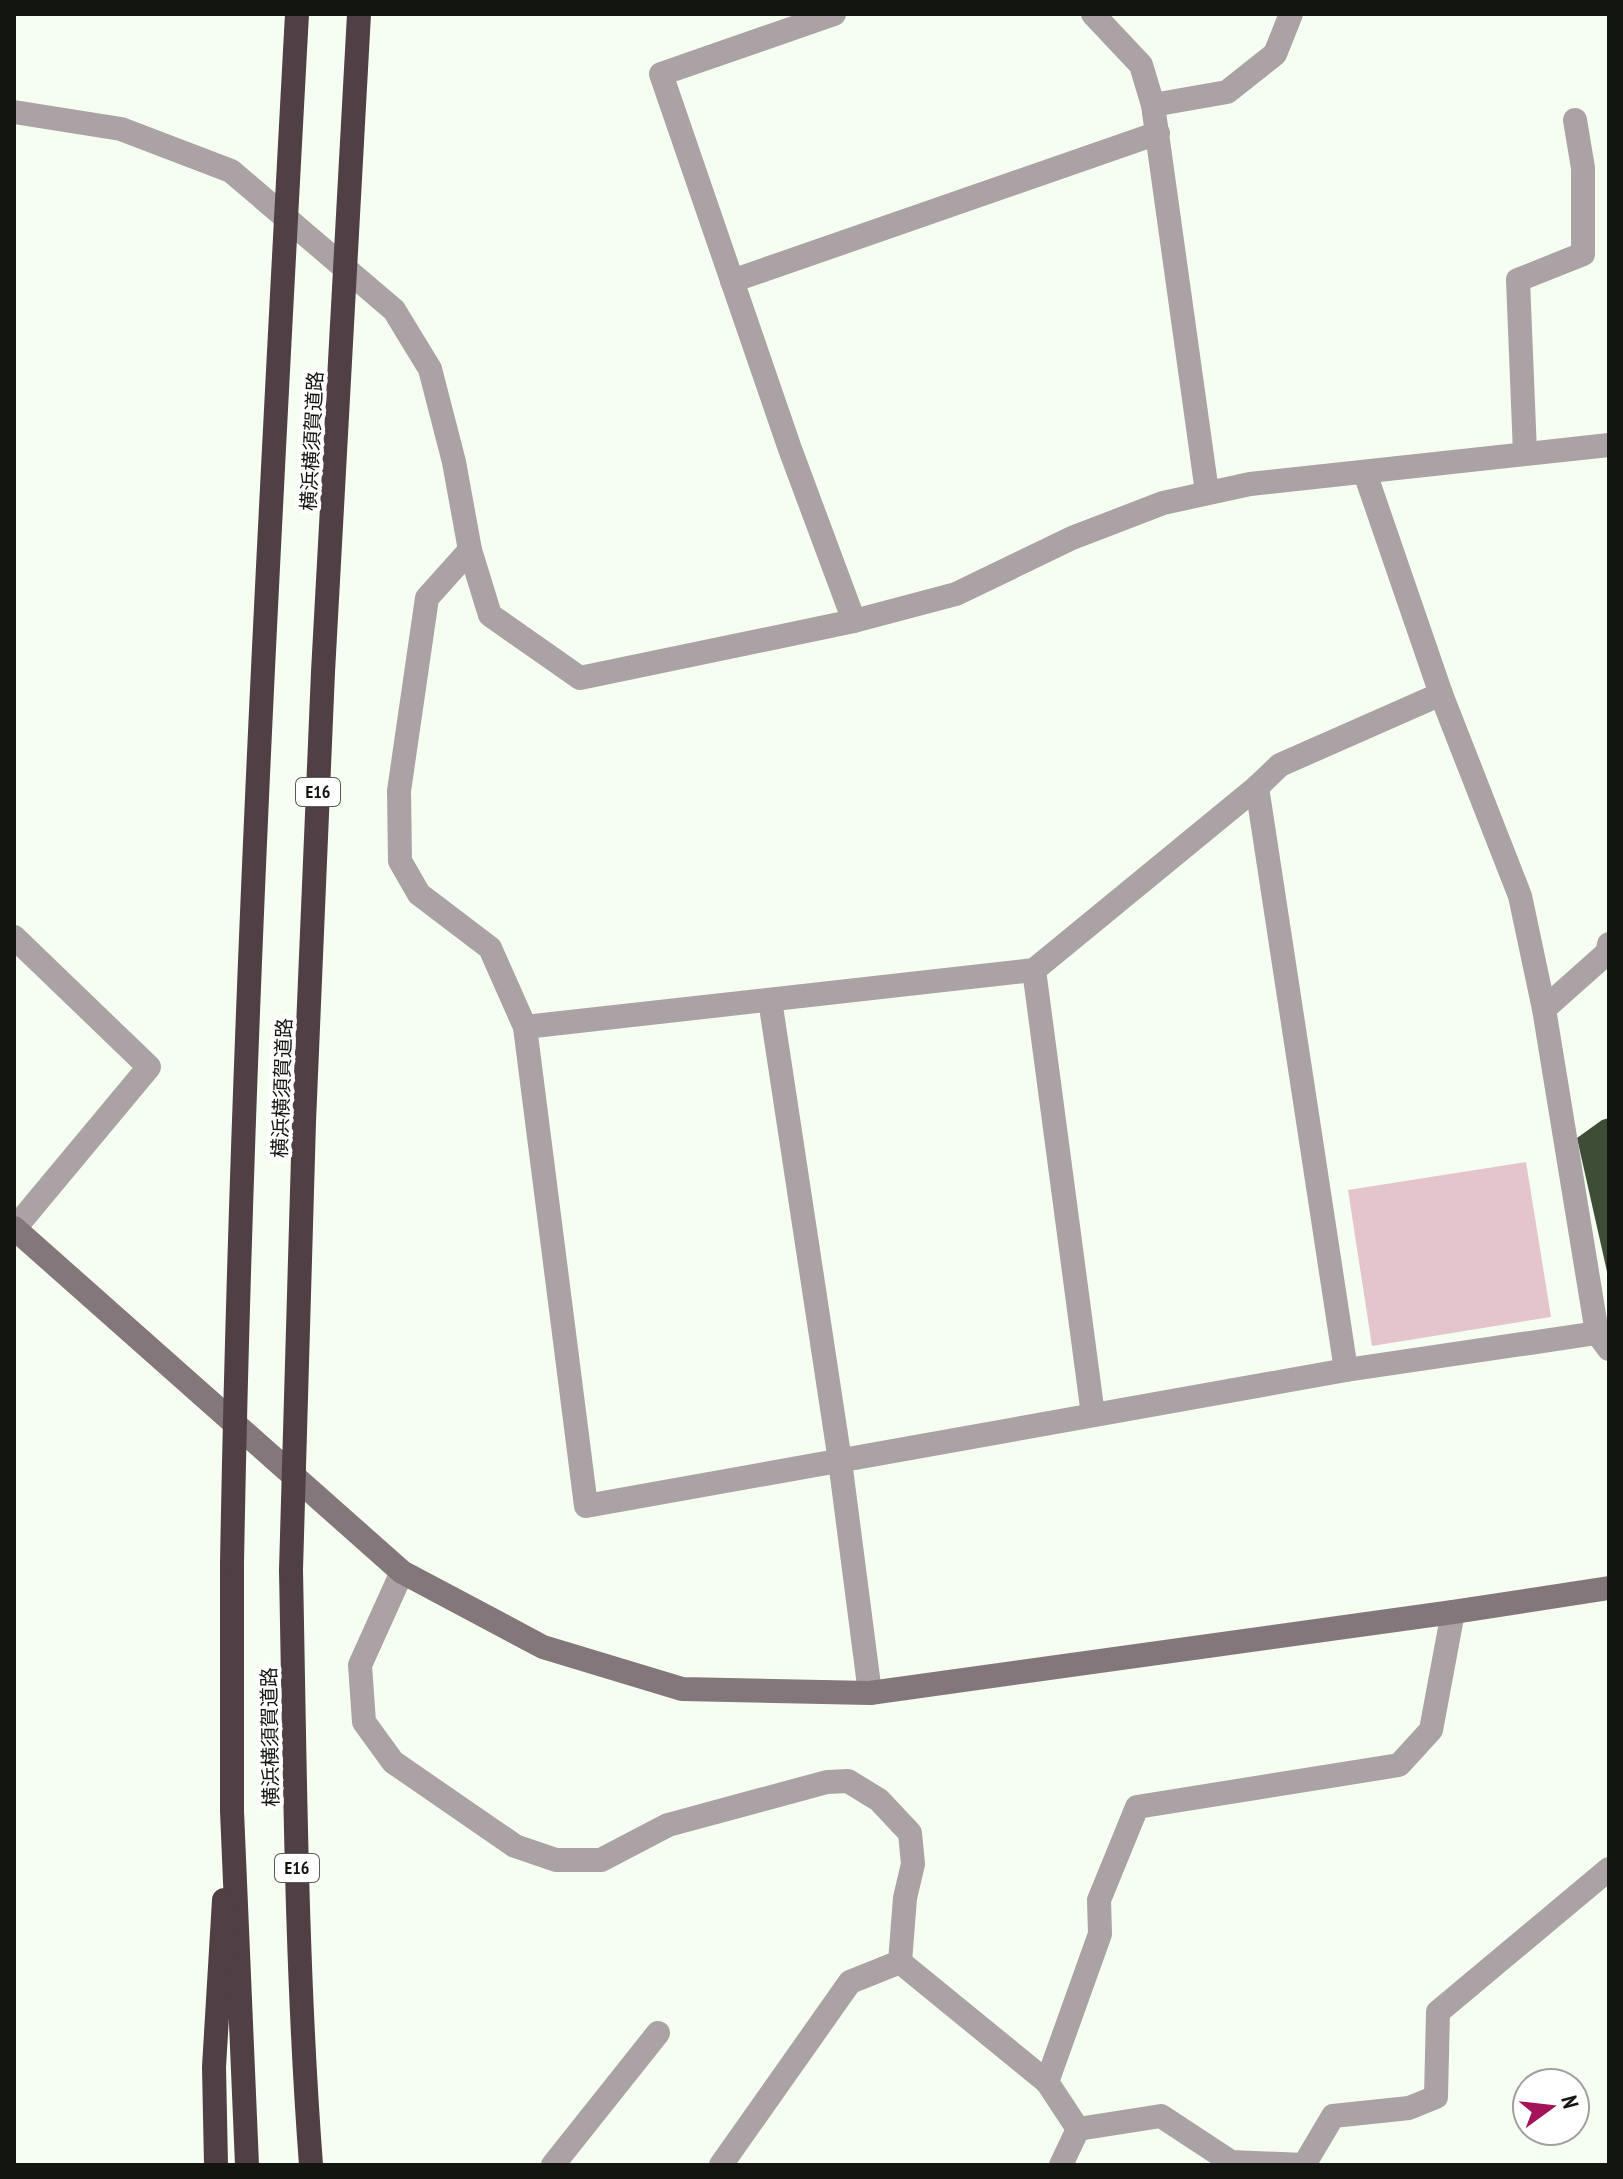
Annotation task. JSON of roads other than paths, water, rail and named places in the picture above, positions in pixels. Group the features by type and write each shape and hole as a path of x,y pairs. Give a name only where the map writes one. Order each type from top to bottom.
{"highway":[{"name":"横浜横須賀道路","path":"247,2165 232,1811 232,1564 242,1118 261,687 297,14"},
{"name":"横浜横須賀道路","path":"311,2165 305,2094 297,1860 291,1570 304,1122 323,672 359,14"},
{"path":"216,2165 214,2067 220,1935 232,1811"}],"street":[{"path":"834,14 661,74 790,449 854,621"},
{"path":"1093,14 1141,65 1153,105 1207,492"},
{"path":"1153,105 1227,92 1275,54 1291,14"},
{"path":"14,112 121,129 231,171 394,310 430,369 454,462 470,550 490,615 580,678 854,621 956,594 1072,538 1163,503 1207,492 1250,484 1609,445"},
{"path":"1525,453 1518,280 1583,254 1583,168 1575,120"},
{"path":"732,281 1158,133"},
{"path":"470,550 427,598 399,791 400,861 419,894 490,948 525,1027 586,1506 1346,1370 1603,1341 1544,1009 1520,896 1441,694 1365,473"},
{"path":"525,1027 1034,970 1280,765 1441,694"},
{"path":"1257,787 1346,1370"},
{"path":"14,937 149,1067 14,1228 402,1572 543,1647 682,1689 870,1693 1609,1588"},
{"path":"1544,1009 1607,953 1609,944"},
{"path":"1034,970 1093,1415"},
{"path":"770,1000 840,1461 870,1693"},
{"path":"402,1572 360,1665 364,1722 393,1762 515,1846 556,1860 601,1860 668,1825 827,1782 848,1781 879,1800 910,1833 913,1864 905,1898 900,1962"},
{"path":"1047,2082 1100,1934 1099,1900 1137,1807 1399,1765 1431,1730 1453,1612"},
{"path":"1078,2129 1161,2116 1231,2162 1304,2165 1333,2116 1409,2108 1436,2097 1438,2012 1609,1869"},
{"path":"900,1962 1047,2082 1078,2129"},
{"path":"721,2165 850,1982 900,1962"},
{"path":"553,2165 658,2033"},
{"path":"1061,2165 1078,2129"}]}
